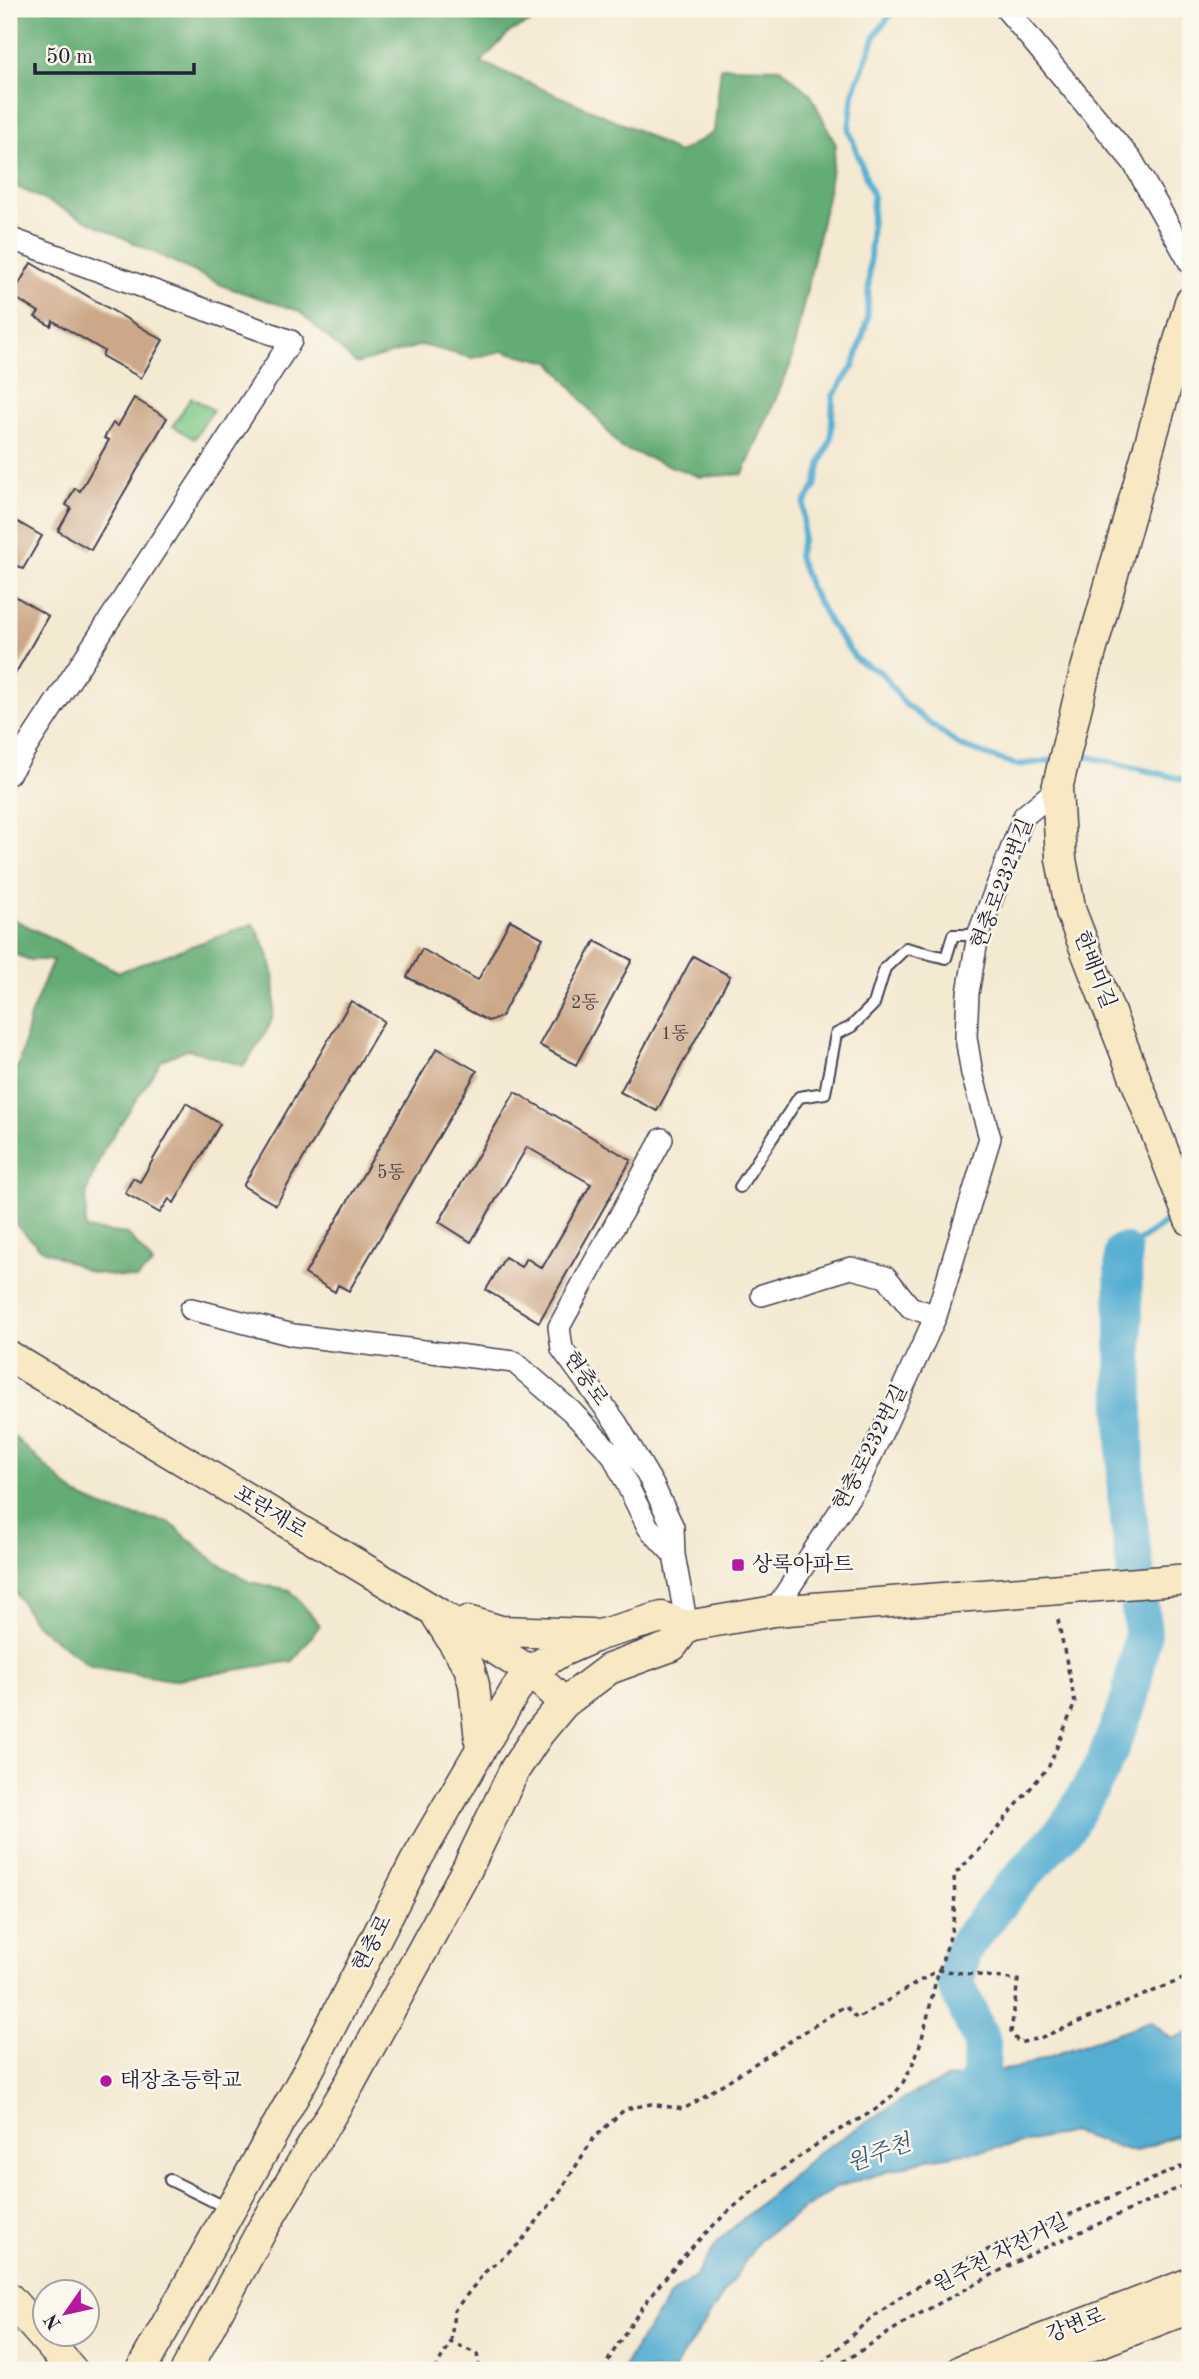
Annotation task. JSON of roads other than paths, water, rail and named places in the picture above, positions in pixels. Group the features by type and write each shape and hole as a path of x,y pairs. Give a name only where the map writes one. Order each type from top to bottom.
{"street":[{"path":"1006,9 1133,162 1190,262"},
{"path":"9,238 291,341 9,774"},
{"name":"한배미길","path":"1190,302 1083,681 1058,784 1061,859 1071,912 1190,1220"},
{"name":"현충로232번길","path":"774,1611 859,1482 936,1316 990,1138 972,1074 966,1037 968,993 978,935 1024,816 1058,784"},
{"name":"현충로","path":"662,1139 559,1327 562,1349 617,1424 652,1483 673,1527 674,1555 687,1626"},
{"path":"762,1295 851,1268 886,1277 910,1307 936,1316"},
{"path":"191,1309 293,1335 514,1362 571,1411 612,1454 648,1527 674,1555"},
{"name":"포란재로","path":"9,1356 433,1610 530,1671 564,1703"},
{"name":"현충로","path":"141,2370 310,2067 415,1862 515,1691 530,1671 560,1652 599,1635 662,1618 687,1626 774,1611 1190,1579"},
{"path":"433,1610 501,1632 599,1635"},
{"path":"433,1610 468,1667 474,1685 481,1749"},
{"path":"186,2370 263,2228 351,2083 467,1869 515,1769 539,1733 564,1703 609,1669 673,1646 687,1626"},
{"path":"231,2211 263,2228"},
{"name":"강변로","path":"961,2370 1190,2283"},
{"path":"9,2298 72,2370"},
{"name":"강변로","path":"1027,2370 1190,2308"}],"lane":[{"path":"740,1187 799,1097 825,1093 836,1034 851,1027 874,1004 885,968 906,948 946,958 953,934 978,935"},
{"path":"170,2180 231,2211"}],"water":[{"name":"원주천","path":"1151,2021 1172,2039 1190,2031 1190,2130 1134,2152 1071,2132 1009,2146 928,2159 837,2187 760,2239 673,2370 621,2370 671,2294 696,2276 719,2240 819,2152 915,2092 946,2079 1017,2068"}],"waterway":[{"path":"895,9 876,34 853,93 849,130 873,197 867,321 854,365 833,396 831,439 821,462 815,487 804,504 803,537 798,556 810,587 831,625 857,660 882,673 905,704 960,746 1017,765 1055,760"},
{"path":"1072,758 1085,756 1190,781"},
{"path":"1123,1252 1179,1213"},
{"path":"957,2119 981,2074 982,2042 956,1984 961,1955 1005,1895 1068,1826 1103,1766 1129,1701 1143,1633 1126,1497 1123,1252"}],"place":[{"name":"상록아파트","path":"738,1565"},
{"name":"태장초등학교","path":"106,2081"}]}
